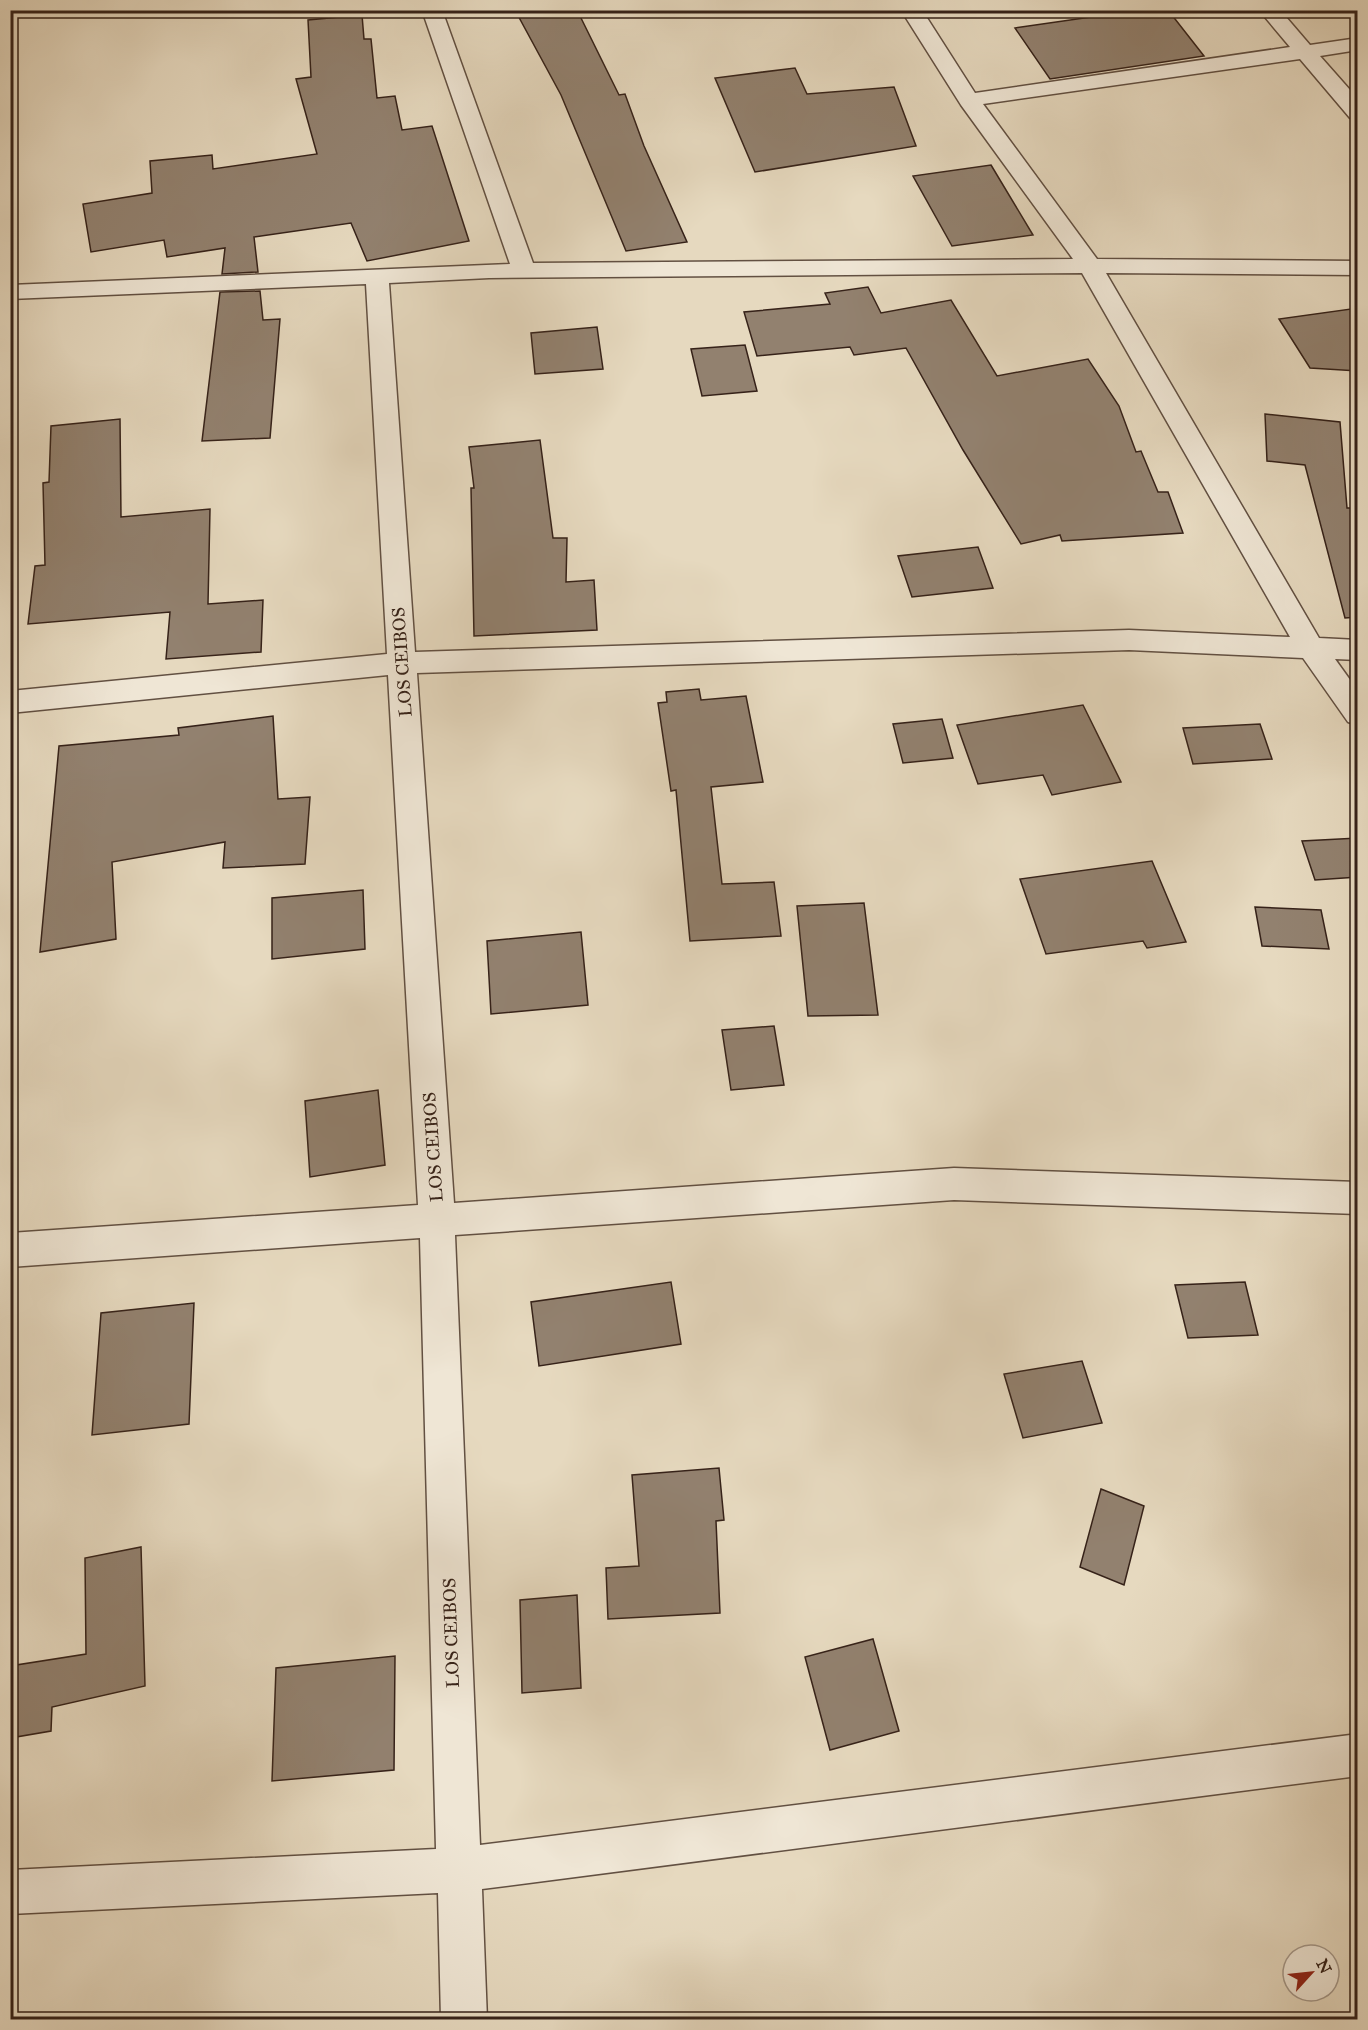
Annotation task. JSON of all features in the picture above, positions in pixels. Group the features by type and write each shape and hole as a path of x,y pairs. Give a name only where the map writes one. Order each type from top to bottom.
{"street":[{"path":"432,10 524,270"},
{"path":"911,10 969,100 1090,266 1311,648 1358,714"},
{"path":"1269,10 1358,113"},
{"path":"969,100 1358,44"},
{"path":"11,292 524,270 1090,266 1358,268"},
{"name":"LOS CEIBOS","path":"377,276 437,1221 464,2019"},
{"path":"10,702 402,663 1129,640 1358,650"},
{"path":"10,1250 954,1184 1358,1198"},
{"path":"10,1892 459,1870 1358,1755"}],"building":[{"path":"515,10 577,10 619,95 625,94 644,146 687,242 626,251 561,95"},
{"path":"1140,10 1168,10 1204,56 1050,79 1015,28"},
{"path":"362,15 364,39 371,39 377,98 395,96 402,130 432,126 469,241 367,261 351,223 254,237 258,272 222,274 225,248 167,257 164,240 91,252 83,204 152,193 150,161 212,155 213,169 317,154 296,79 311,77 308,20"},
{"path":"795,68 807,94 894,87 916,146 755,172 715,78"},
{"path":"991,165 1033,235 952,246 913,176"},
{"path":"868,287 881,313 951,300 997,376 1088,359 1119,406 1136,452 1141,451 1158,492 1168,492 1183,533 1062,541 1060,535 1021,544 963,450 906,348 854,355 850,347 757,356 744,312 830,304 825,293"},
{"path":"260,291 263,320 280,319 270,438 202,441 220,292"},
{"path":"1358,308 1358,371 1310,368 1279,319"},
{"path":"597,327 603,369 535,374 531,333"},
{"path":"745,345 757,391 702,396 691,349"},
{"path":"1265,414 1340,422 1347,508 1358,508 1358,617 1345,618 1305,465 1267,461"},
{"path":"120,419 121,517 210,509 208,604 263,600 261,652 166,659 170,612 28,624 35,566 45,565 43,483 49,482 51,426"},
{"path":"540,440 553,538 567,538 566,582 594,580 597,630 474,636 471,488 474,488 469,447"},
{"path":"978,547 993,588 912,597 898,556"},
{"path":"699,689 701,700 746,696 763,782 711,787 722,884 774,882 781,936 690,941 676,790 671,791 658,703 667,702 666,692"},
{"path":"1083,705 1121,782 1052,795 1043,775 978,784 957,725"},
{"path":"273,716 278,799 310,797 305,864 223,868 225,842 112,862 116,939 40,952 59,746 179,735 178,728"},
{"path":"942,719 953,758 903,763 893,724"},
{"path":"1260,724 1272,759 1193,764 1183,728"},
{"path":"1358,838 1358,877 1315,880 1302,841"},
{"path":"1152,861 1186,942 1147,948 1143,941 1046,954 1020,879"},
{"path":"363,890 365,949 272,959 272,898"},
{"path":"864,903 878,1015 808,1016 797,906"},
{"path":"1255,907 1321,910 1329,949 1262,946"},
{"path":"581,932 588,1005 491,1014 487,941"},
{"path":"774,1026 784,1085 731,1090 722,1030"},
{"path":"378,1090 385,1165 310,1177 305,1101"},
{"path":"671,1282 681,1344 539,1366 531,1302"},
{"path":"1245,1282 1258,1335 1188,1338 1175,1285"},
{"path":"194,1303 189,1424 92,1435 101,1313"},
{"path":"1082,1361 1102,1423 1023,1438 1004,1374"},
{"path":"719,1468 724,1520 716,1521 720,1613 608,1619 606,1568 639,1566 632,1475"},
{"path":"1101,1489 1144,1506 1124,1585 1080,1567"},
{"path":"141,1547 145,1686 52,1707 51,1731 10,1738 10,1666 86,1654 85,1558"},
{"path":"577,1595 581,1688 522,1693 520,1600"},
{"path":"873,1639 899,1731 830,1750 805,1657"},
{"path":"395,1656 394,1770 272,1781 276,1668"}]}
